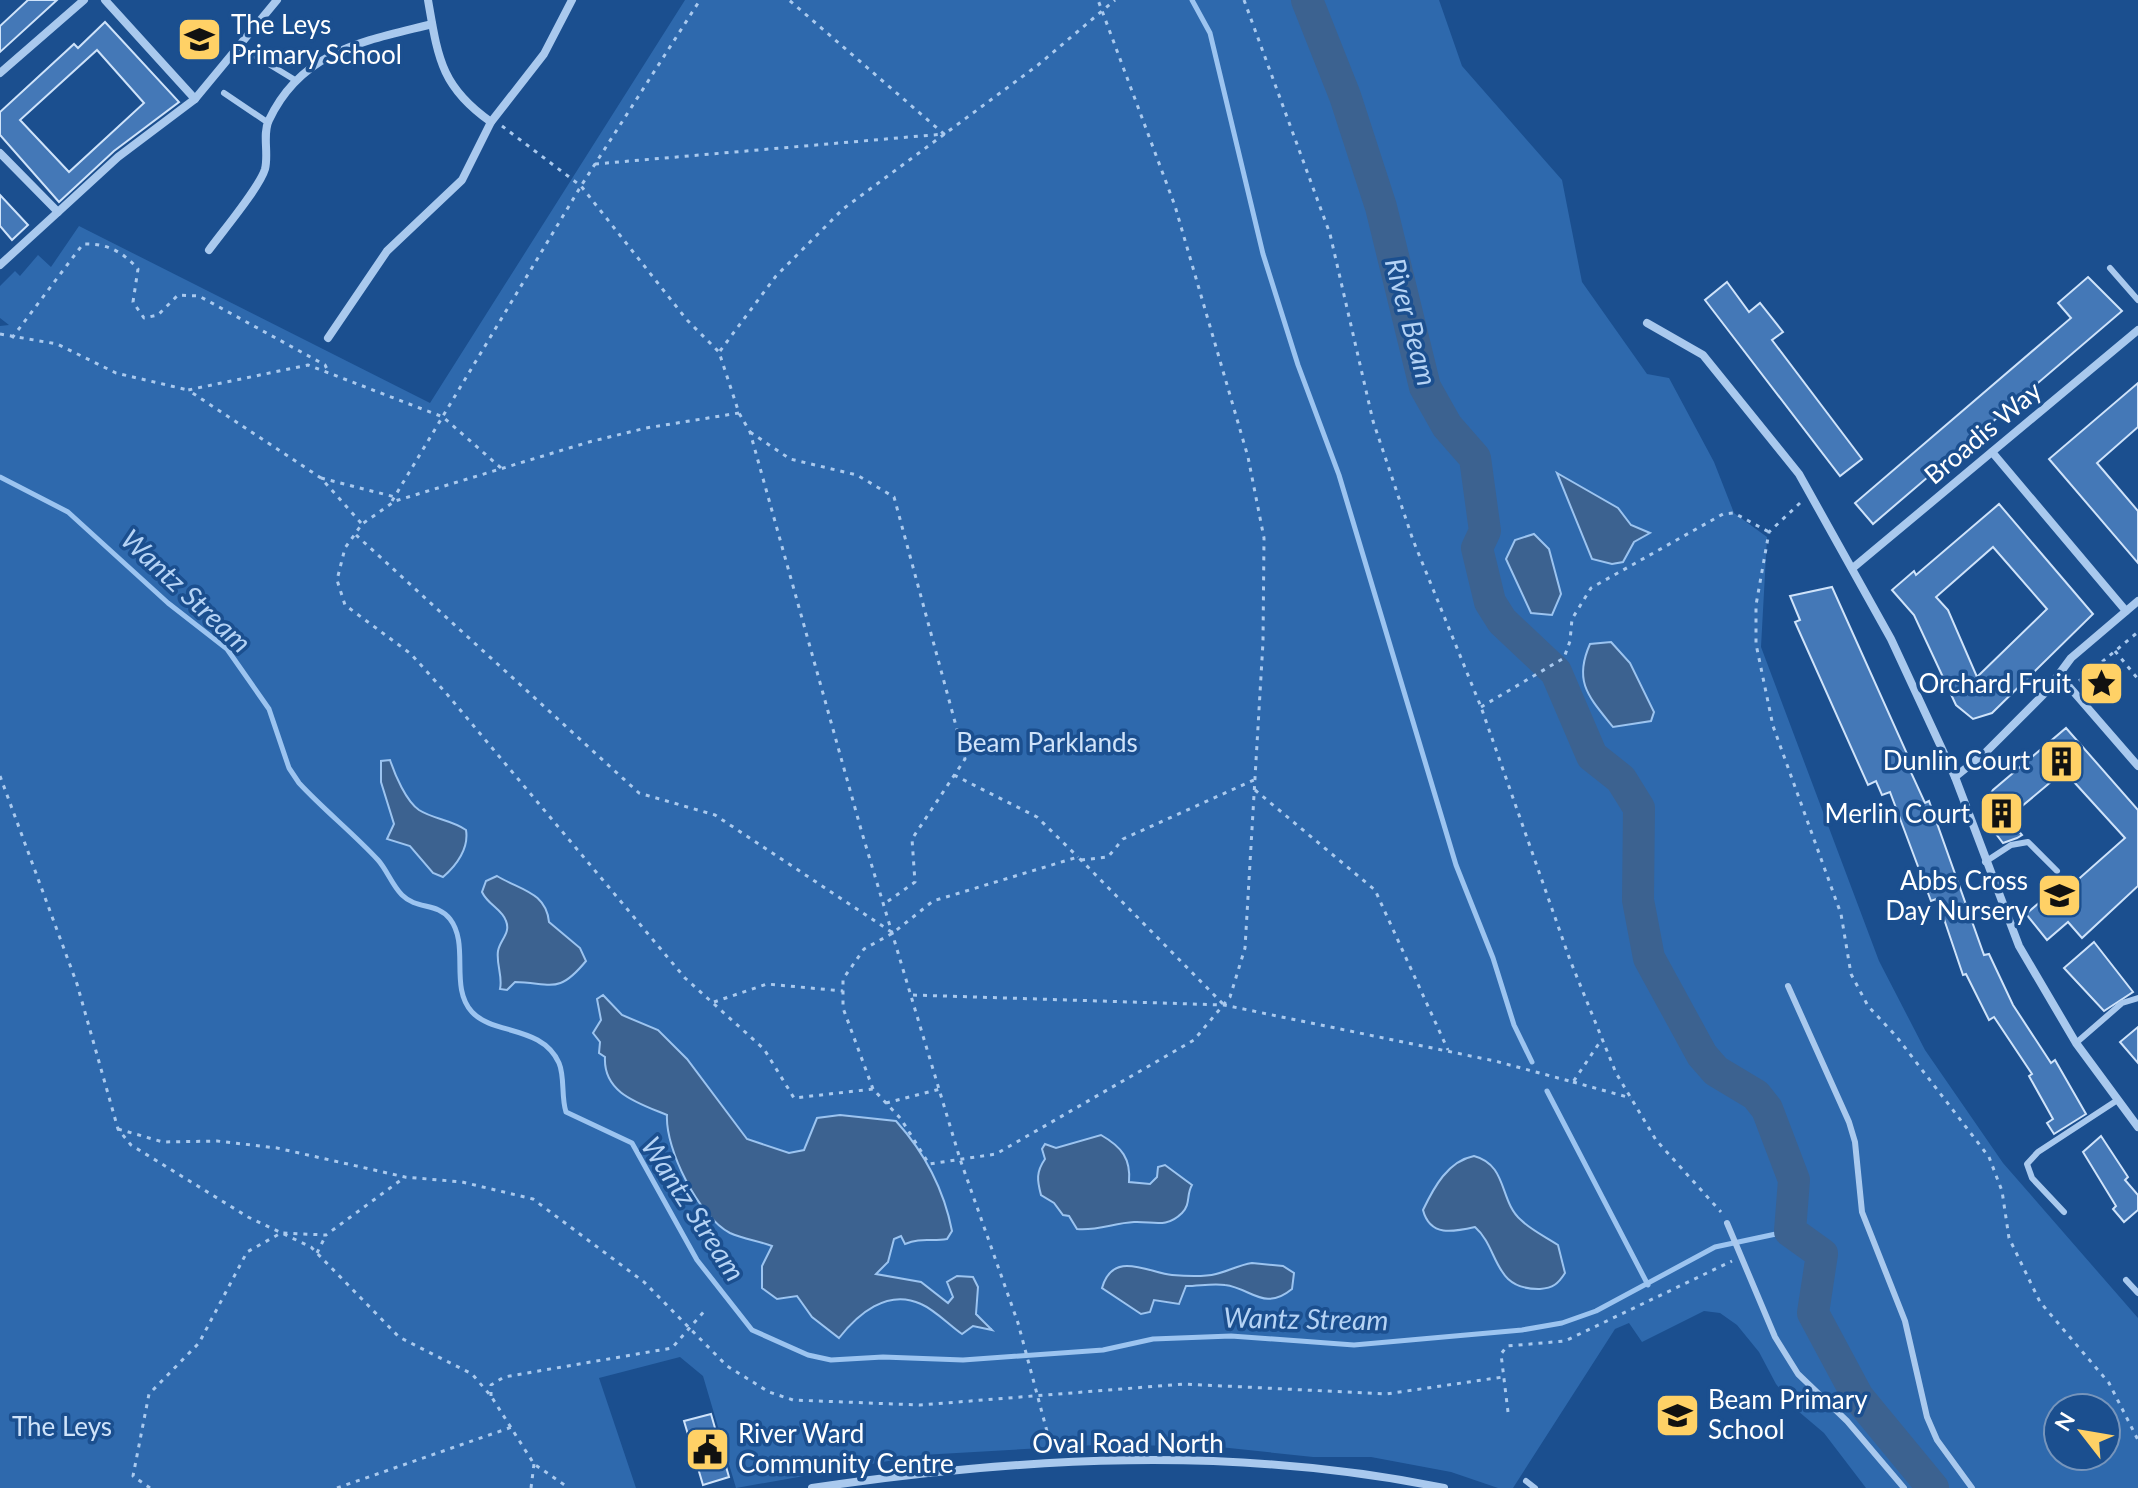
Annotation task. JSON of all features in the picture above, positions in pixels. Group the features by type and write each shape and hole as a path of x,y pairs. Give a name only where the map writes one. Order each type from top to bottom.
{"street":[{"path":"0,73 84,0"},
{"path":"105,0 195,99"},
{"path":"0,265 118,157 195,99 277,0"},
{"path":"428,0 445,76 465,104 491,122"},
{"path":"328,338 387,251 462,180 491,122 544,54 572,0"},
{"path":"209,250 265,169 267,122 295,80 323,57 363,41 432,24"},
{"path":"0,153 58,212"},
{"path":"1647,323 1703,355 1799,474 1854,567 1955,777 2019,946 2076,1043 2138,1127"},
{"name":"Broadis Way","path":"1854,567 2138,330"},
{"path":"1992,452 2126,611"},
{"path":"1955,777 1996,742 2071,658 2138,601"},
{"path":"2059,675 2138,766"},
{"name":"Oval Road North","path":"812,1488 941,1469 1054,1462 1193,1459 1315,1469 1444,1488"}],"lane":[{"path":"254,55 295,80"},
{"path":"224,93 267,122"},
{"path":"2110,268 2138,300"},
{"path":"1985,862 2011,845 2028,842 2057,871"},
{"path":"1788,986 1849,1122 1855,1142 1862,1212 1905,1321 1927,1417 1937,1440 1972,1488"},
{"path":"2076,1043 2122,1003 2138,998"},
{"path":"2064,1212 2032,1178 2027,1164 2030,1157 2116,1101"},
{"path":"1727,1223 1775,1337 1798,1374 1847,1421 1904,1488"},
{"path":"2126,1280 2138,1293"},
{"path":"1526,1481 1535,1488"}],"path":[{"path":"390,505 581,186 700,0"},
{"path":"789,0 944,134"},
{"path":"1098,0 1175,206 1248,457 1264,538 1263,642 1256,779 1245,948 1230,997 1194,1040 996,1154 929,1164 901,1119 873,1089 843,1008 843,979 864,949 893,933 933,901 1080,859 1108,857 1123,839 1256,779"},
{"path":"719,352 756,299 843,209 1115,0"},
{"path":"1244,0 1330,234 1373,421 1413,540 1481,707 1570,960 1602,1039 1656,1140 1704,1190 1727,1223"},
{"path":"491,122 505,128 519,142 581,186 687,320 719,352 739,413 750,432 884,904 960,1159 1018,1323 1040,1397 1054,1462"},
{"path":"595,164 944,134"},
{"path":"12,338 83,244 101,243 127,256 138,269 133,302 144,318 158,315 178,295 199,296 325,365 328,373"},
{"path":"0,334 57,344 116,373 188,390 321,478 362,524"},
{"path":"188,390 308,365 443,417 501,468"},
{"path":"739,413 646,428 501,468 390,505 362,524 345,548 337,580 345,605 411,654 685,978 764,1049 794,1098 873,1089"},
{"path":"750,432 790,459 857,475 894,497 965,759 912,839 915,882 884,904"},
{"path":"321,478 395,497"},
{"path":"1810,495 1769,532 1756,605 1762,678 1773,726 1841,914 1851,974 1868,1006 1896,1036 1989,1157 2002,1191 2009,1238 2040,1302 2109,1383 2138,1440"},
{"path":"1481,707 1564,658 1572,619 1583,595 1591,588 1723,514 1734,513 1769,532"},
{"path":"355,534 639,793 715,815 893,933"},
{"path":"2070,688 2138,632"},
{"path":"2115,651 2138,679"},
{"path":"954,775 1037,817 1224,1005"},
{"path":"0,776 77,984 118,1129 131,1145 221,1202 316,1253 399,1337 472,1374 491,1396 534,1464 569,1488"},
{"path":"1255,790 1375,890 1449,1051"},
{"path":"713,1003 767,984 843,991"},
{"path":"913,995 1224,1005 1449,1051 1631,1098"},
{"path":"1573,1082 1602,1039"},
{"path":"886,1103 940,1089"},
{"path":"118,1129 163,1142 217,1141 277,1148 405,1177 462,1182 533,1199 616,1258 727,1366 769,1392 793,1400 920,1405 1184,1384 1386,1394 1503,1377"},
{"path":"316,1253 326,1235 405,1177"},
{"path":"150,1488 133,1476 149,1394 199,1343 247,1252 281,1233 326,1235"},
{"path":"1508,1412 1501,1354 1507,1346 1565,1341 1678,1289 1742,1255"},
{"path":"491,1396 491,1385 504,1377 672,1348 707,1308"},
{"path":"337,1488 512,1427"},
{"path":"531,1488 534,1464"}],"green space":[{"name":"Beam Parklands","path":"685,0 1439,0 1462,66 1562,180 1582,282 1647,374 1669,378 1714,462 1734,513 1767,537 1761,647 1879,961 1925,1050 2003,1163 2138,1318 2138,1488 1866,1488 1824,1433 1798,1411 1776,1384 1759,1352 1737,1325 1720,1313 1704,1311 1642,1342 1629,1323 1615,1329 1513,1488 1498,1488 1451,1472 1371,1457 1313,1457 1210,1446 1096,1445 922,1455 736,1488 703,1376 680,1357 599,1378 636,1488 0,1488 0,326 9,325 0,318 0,286 15,271 20,276 38,255 51,267 79,226 430,403"}],"shaded area":[{"path":"1557,473 1618,508 1631,525 1650,533 1634,542 1623,562 1612,564 1592,559"},
{"path":"1534,534 1549,549 1561,594 1552,615 1531,613 1506,559 1515,540"},
{"path":"1611,642 1630,663 1654,712 1651,721 1613,727 1591,698 1583,679 1585,657 1590,644"},
{"path":"390,760 414,806 466,830 466,843 461,856 443,877 433,873 410,846 387,839 394,824 381,782 381,761"},
{"path":"497,876 537,898 547,912 549,922 580,948 586,961 568,979 554,985 515,982 507,990 500,989 498,951 507,925 501,913 482,892 486,881"},
{"path":"603,995 622,1015 658,1030 687,1059 747,1139 789,1153 804,1150 817,1118 840,1115 896,1121 932,1172 952,1231 947,1239 905,1244 901,1236 894,1239 888,1262 876,1274 921,1282 948,1303 953,1297 947,1282 957,1276 973,1277 978,1287 976,1314 992,1330 973,1326 962,1334 921,1304 896,1299 874,1306 839,1338 812,1317 797,1296 777,1299 762,1288 762,1266 772,1246 735,1235 718,1225 686,1181 672,1146 667,1115 624,1095 610,1080 605,1057 599,1053 600,1042 593,1033 601,1020 597,999"},
{"path":"1101,1135 1124,1154 1129,1182 1150,1184 1157,1177 1158,1167 1165,1165 1192,1185 1182,1213 1165,1223 1134,1222 1077,1229 1069,1216 1063,1215 1054,1203 1041,1195 1038,1176 1045,1159 1042,1149 1045,1144 1056,1148"},
{"path":"1474,1156 1493,1167 1509,1203 1521,1220 1558,1245 1565,1273 1555,1285 1540,1289 1524,1288 1513,1283 1505,1276 1475,1227 1443,1230 1437,1229 1426,1219 1423,1210 1443,1176 1457,1163"},
{"path":"1252,1263 1283,1266 1294,1273 1292,1289 1282,1296 1265,1299 1225,1285 1186,1286 1179,1304 1154,1300 1150,1312 1141,1314 1102,1288 1107,1276 1123,1266 1172,1275 1200,1276"}],"building":[{"path":"28,0 57,0 0,52 0,26"},
{"path":"105,22 179,102 114,151 59,202 0,135 0,112 74,44 78,48","holes":["97,50 144,103 69,172 20,120"]},
{"path":"0,195 28,225 12,240 0,226"},
{"path":"2088,277 2122,311 1873,524 1855,503 2071,318 2058,303"},
{"path":"1727,282 1749,312 1760,303 1783,332 1772,340 1862,459 1840,476 1705,300"},
{"path":"2138,383 2138,427 2097,463 2138,511 2138,563 2049,459"},
{"path":"1999,504 2093,614 1992,713 1973,719 1956,705 1914,615 1892,590 1914,571 1916,575","holes":["1993,547 2047,609 1977,677 1948,610 1936,597"]},
{"path":"1832,587 1912,765 1908,766 1925,803 1929,801 1984,955 1989,954 2013,1005 2051,1063 2055,1060 2086,1114 2054,1134 2047,1123 2053,1119 2029,1076 2032,1074 1994,1017 1989,1020 1966,974 1963,975 1943,916 1936,899 1931,901 1890,792 1882,795 1876,781 1868,785 1795,622 1800,620 1790,596"},
{"path":"2066,728 2138,810 2138,886 2082,938 2068,922 2047,940 2026,914 2055,889 2059,894 2073,884 2125,838 2064,771 2015,812 2018,816 2011,822 2022,835 2017,838 2003,843 1993,830 1986,801 1993,790"},
{"path":"2094,942 2133,992 2104,1011 2064,968"},
{"path":"2138,1027 2138,1063 2120,1042"},
{"path":"2101,1136 2128,1177 2125,1180 2138,1195 2138,1210 2124,1222 2113,1209 2116,1206 2083,1152"},
{"name":"River Ward Community Centre","path":"711,1414 729,1477 703,1485 684,1421"}],"waterway":[{"path":"1192,0 1210,33 1263,254 1298,365 1339,475 1456,865 1493,958 1514,1025 1532,1062"},
{"name":"River Beam","path":"1307,0 1345,96 1381,207 1425,387 1447,426 1475,458 1485,531 1477,548 1490,602 1502,621 1556,672 1592,756 1621,779 1639,808 1638,900 1649,958 1702,1055 1716,1071 1756,1095 1767,1109 1794,1180 1790,1231 1822,1254 1813,1313 1858,1397 1933,1488"},
{"name":"Wantz Stream","path":"0,477 68,512 168,603 227,649 269,709 289,768 299,783 378,860 402,895 414,903 439,910 450,919 459,941 462,991 472,1012 492,1024 530,1036 551,1051 561,1069 566,1112 632,1143 697,1260 752,1330 808,1355 831,1360 883,1357 963,1360 1103,1350 1153,1339 1231,1336 1354,1345 1522,1330 1562,1323 1596,1311 1715,1247 1790,1231"},
{"path":"1547,1091 1648,1285"}],"place":[{"name":"The Leys Primary School","path":"200,40"},
{"name":"Orchard Fruit","path":"2102,684"},
{"name":"Dunlin Court","path":"2061,761"},
{"name":"Merlin Court","path":"2001,814"},
{"name":"Abbs Cross Day Nursery","path":"2059,896"},
{"name":"Beam Primary School","path":"1677,1415"},
{"name":"River Ward Community Centre","path":"707,1449"}],"park label":[{"name":"The Leys","path":"62,1427"}]}
